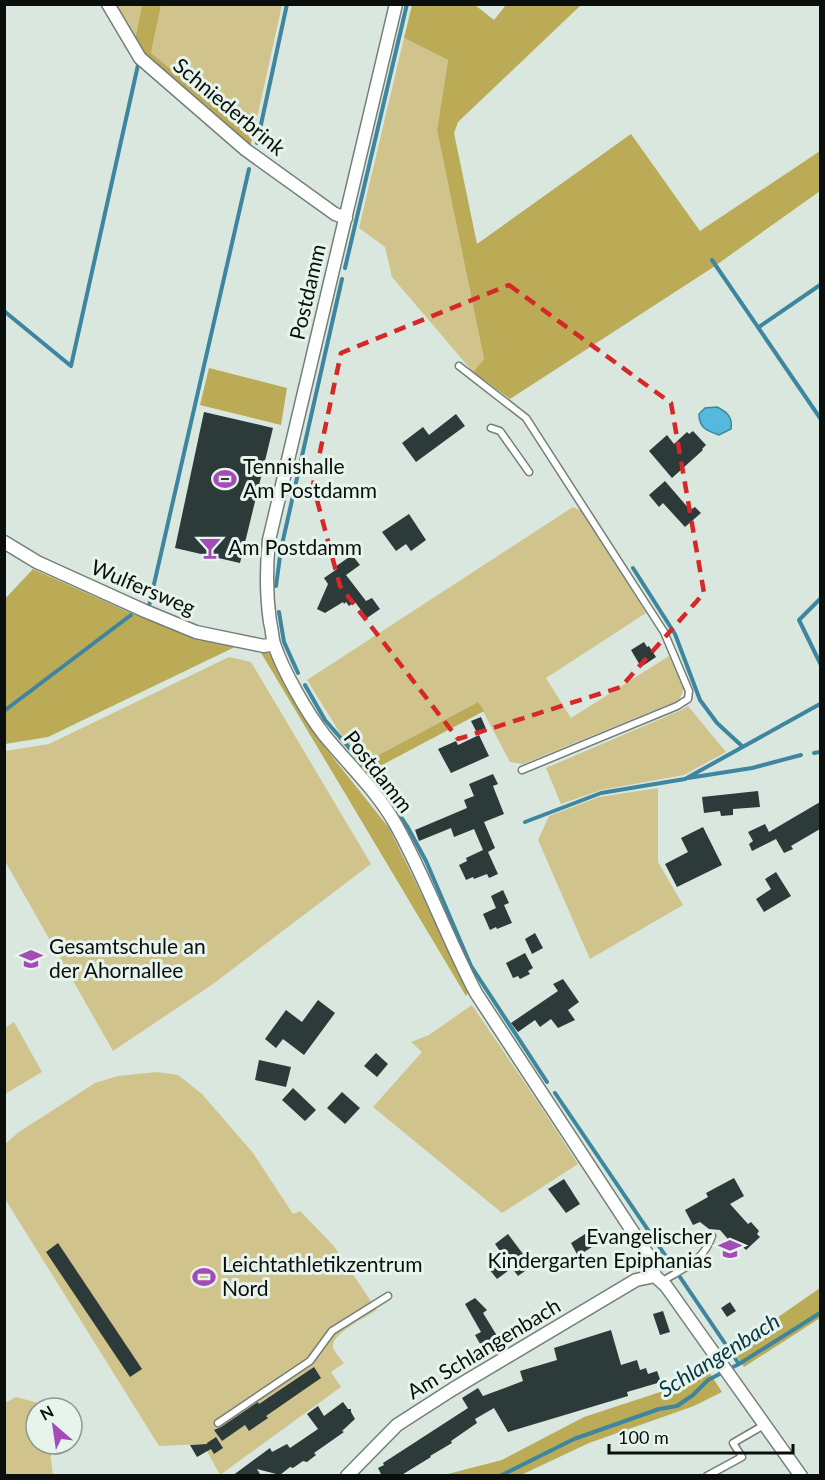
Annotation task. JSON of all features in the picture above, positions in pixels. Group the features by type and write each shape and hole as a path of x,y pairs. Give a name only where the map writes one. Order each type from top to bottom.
{"street":[{"name":"Schniederbrink","path":"108,4 140,58 246,150 335,214 346,218"},
{"name":"Postdamm","path":"396,4 269,540 266,596 274,644 310,715 370,786 395,823 423,876 476,993 650,1258 658,1279 801,1476"},
{"name":"Wulfersweg","path":"4,542 37,562 196,632 264,646 274,644"},
{"name":"Am Schlangenbach","path":"347,1476 398,1425 407,1419 636,1280 658,1279"}],"lane":[{"path":"459,366 526,418 664,632 689,691 688,699 677,706 522,770"},
{"path":"491,428 500,431 529,472"},
{"path":"658,1279 673,1274 702,1257 712,1236"},
{"path":"218,1423 310,1361 333,1331 388,1296"},
{"path":"707,1476 742,1457 733,1443 765,1425"}],"highlighted area":[{"path":"509,285 671,403 704,593 621,687 458,739 340,586 313,485 341,353"}],"shaded area":[{"path":"114,5 142,5 135,40"},
{"path":"142,5 161,5 151,53 253,136 250,147 143,56 135,40"},
{"path":"161,5 282,5 253,136 151,53"},
{"path":"412,5 475,5 494,20 506,5 581,5 458,122 454,133 477,244 631,134 700,231 820,151 820,191 712,268 510,399 473,372 484,359 437,130 448,60 404,38"},
{"path":"404,38 448,60 437,130 484,359 473,372 392,277 385,247 359,228"},
{"path":"209,368 287,388 281,425 200,405"},
{"path":"573,507 582,511 646,613 546,678 571,718 669,656 684,689 679,700 523,764 510,762 478,702 360,765 307,680"},
{"path":"33,569 131,613 194,635 237,646 48,737 5,744 4,600"},
{"path":"260,651 272,654 319,740 389,828 469,991 466,996"},
{"path":"229,657 251,662 371,864 213,984 113,1051 5,861 5,751 49,744"},
{"path":"478,702 484,711 367,773 360,765"},
{"path":"688,706 726,752 684,775 601,790 561,804 546,768"},
{"path":"658,788 658,862 683,905 590,959 538,840 549,816 599,797"},
{"path":"472,1005 578,1164 502,1213 373,1107 422,1052 411,1042 429,1035"},
{"path":"14,1022 42,1072 5,1094 5,1028"},
{"name":"Leichtathletikzentrum Nord","path":"157,1072 178,1075 202,1094 253,1153 293,1214 300,1211 333,1245 377,1310 350,1326 334,1342 333,1347 344,1363 331,1372 341,1387 220,1475 203,1444 159,1446 5,1199 5,1144 19,1132 95,1083 118,1076"},
{"path":"820,1288 820,1318 744,1367 732,1349"},
{"path":"709,1372 722,1392 694,1406 589,1443 521,1475 444,1475 502,1460 584,1417 694,1381"},
{"path":"16,1397 24,1399 24,1456 51,1456 53,1475 5,1475 5,1403"}],"water":[{"path":"717,407 728,415 731,421 731,429 719,435 704,428 700,423 699,414 705,408"}],"building":[{"name":"Tennishalle Am Postdamm","path":"204,412 273,428 240,563 175,548"},
{"path":"456,414 465,426 416,462 402,443 423,427 429,435"},
{"path":"693,431 706,445 672,478 649,451 667,435 674,444 687,432 689,434"},
{"path":"665,481 690,510 695,507 701,513 685,527 663,503 659,507 649,495"},
{"path":"409,514 426,540 411,551 406,544 396,551 382,532"},
{"path":"352,555 360,565 346,575 366,601 372,598 380,609 367,618 355,602 349,606 343,602 325,613 317,609 328,584 324,578"},
{"path":"644,642 656,657 641,667 631,650"},
{"path":"481,717 487,731 478,735 471,721"},
{"path":"479,735 489,756 451,773 438,749 456,741 458,745"},
{"path":"493,774 498,784 493,786 504,814 484,822 495,848 488,852 498,874 489,878 487,874 466,880 459,865 467,861 466,858 483,850 474,829 454,837 451,828 419,841 415,830 467,808 464,800 474,796 469,784"},
{"path":"758,791 760,807 733,809 733,815 721,816 720,811 704,813 702,797"},
{"path":"820,802 820,829 791,846 793,849 784,853 776,839 752,851 749,844 753,841 748,832 765,824 769,832"},
{"path":"703,827 722,865 677,887 665,864 688,852 681,838"},
{"path":"776,872 791,896 764,912 756,899 771,889 765,879"},
{"path":"503,890 509,903 504,905 512,923 490,930 483,914 496,908 491,896"},
{"path":"535,933 543,948 532,954 525,939"},
{"path":"525,953 533,968 528,971 530,974 520,979 518,976 513,978 506,963"},
{"path":"563,979 579,1002 568,1010 575,1020 558,1028 551,1019 540,1027 535,1020 518,1032 511,1023 558,991 553,984"},
{"path":"318,1000 335,1013 304,1055 283,1039 276,1048 265,1039 286,1010 302,1022"},
{"path":"376,1053 388,1064 377,1077 364,1066"},
{"path":"259,1060 291,1067 286,1087 255,1080"},
{"path":"293,1088 316,1110 305,1121 282,1100"},
{"path":"342,1092 360,1108 345,1124 327,1108"},
{"path":"734,1178 744,1196 730,1204 748,1224 751,1222 759,1231 757,1234 760,1237 746,1250 738,1242 734,1246 720,1230 709,1229 700,1222 693,1225 685,1210 708,1197 706,1193"},
{"path":"564,1179 580,1204 566,1213 548,1189"},
{"path":"593,1229 601,1241 578,1256 571,1243"},
{"path":"508,1234 532,1266 518,1276 512,1268 497,1279 489,1269 505,1258 495,1244"},
{"path":"58,1243 142,1369 130,1377 46,1252"},
{"path":"475,1298 487,1310 483,1313 499,1339 483,1349 475,1335 481,1332 465,1304"},
{"path":"730,1302 736,1311 727,1317 721,1308"},
{"path":"663,1311 670,1332 660,1335 653,1314"},
{"path":"611,1330 621,1365 637,1360 640,1370 646,1368 648,1374 657,1371 661,1382 627,1392 628,1396 508,1432 494,1408 475,1419 477,1423 451,1441 452,1443 400,1476 382,1476 378,1468 384,1465 383,1463 468,1408 462,1398 478,1388 483,1396 523,1381 520,1371 557,1360 554,1348"},
{"path":"314,1367 321,1378 266,1416 268,1418 249,1431 245,1425 222,1441 214,1430 258,1402 259,1404"},
{"path":"343,1402 348,1409 351,1409 355,1419 342,1431 344,1432 314,1453 316,1455 307,1462 303,1461 293,1468 290,1467 280,1475 257,1469 261,1476 232,1476 270,1448 272,1452 287,1444 290,1448 318,1429 307,1414 318,1406 324,1416"},
{"path":"216,1437 223,1448 214,1454 211,1449 197,1457 190,1445 207,1444"}],"waterway":[{"path":"257,143 287,4"},
{"path":"345,268 407,4"},
{"path":"4,311 71,366 138,65"},
{"path":"149,606 249,169"},
{"path":"712,260 820,418"},
{"path":"276,586 281,549 342,279"},
{"path":"759,327 820,285"},
{"path":"633,568 675,634 700,700 717,723 743,747"},
{"path":"820,599 799,620 820,663"},
{"path":"279,612 284,642 298,673"},
{"path":"4,711 131,615"},
{"path":"305,685 325,720 373,775 407,826 426,861 471,966 547,1082"},
{"path":"525,822 601,793 685,779 820,704"},
{"path":"814,753 820,752"},
{"path":"688,778 752,768 801,755"},
{"path":"555,1093 739,1364"},
{"name":"Schlangenbach","path":"500,1476 574,1439 659,1409 677,1406 693,1395 708,1380 739,1364 820,1313"}],"place":[{"name":"Tennishalle Am Postdamm","path":"225,479"},
{"name":"Am Postdamm","path":"210,548"},
{"name":"Gesamtschule an der Ahornallee","path":"31,959"},
{"name":"Evangelischer Kindergarten Epiphanias","path":"730,1249"},
{"name":"Leichtathletikzentrum Nord","path":"204,1277"}]}
